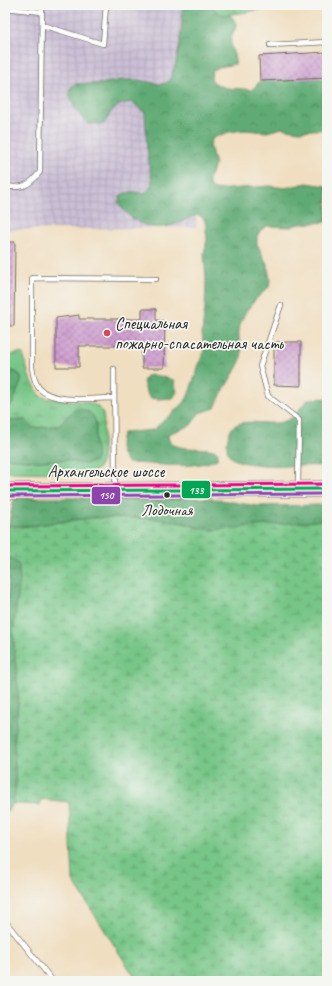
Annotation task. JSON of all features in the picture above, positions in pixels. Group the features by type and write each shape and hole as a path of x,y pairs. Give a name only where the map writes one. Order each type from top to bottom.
{"main road":[{"name":"Архангельское шоссе","path":"5,490 327,489"}],"lane":[{"path":"5,186 18,188 32,182 40,172 42,5"},
{"path":"42,25 103,44 106,5"},
{"path":"5,8 42,12"},
{"path":"270,45 327,42"},
{"path":"114,398 57,398 47,395 38,388 32,367 32,278 156,279"},
{"path":"281,305 260,366 268,396 299,420 298,489"},
{"path":"114,369 115,489"},
{"path":"5,921 53,981"}],"shaded area":[{"path":"5,5 200,5 196,227 5,230"}],"green space":[{"path":"182,5 212,5 218,12 228,13 236,22 236,28 231,40 235,64 219,67 212,71 211,79 220,86 252,90 260,81 327,78 327,129 299,131 282,128 267,132 245,130 229,132 213,138 210,144 215,165 209,178 209,185 214,190 270,186 285,188 307,183 327,186 327,222 298,224 291,227 267,226 261,230 257,236 257,244 267,264 270,279 269,287 248,309 241,322 239,337 242,354 241,359 215,408 199,413 191,425 168,434 169,441 174,445 186,448 212,450 218,452 217,459 207,463 185,466 128,463 120,449 120,441 123,433 153,430 184,403 188,396 204,350 202,333 206,280 204,254 207,239 205,221 199,215 193,216 176,224 150,227 135,221 129,216 118,202 121,195 132,192 144,194 150,189 152,182 147,148 145,113 132,102 126,103 115,108 104,124 88,124 74,108 70,88 76,84 100,84 122,80 137,80 160,84 167,83 171,77 177,57 182,23"},
{"path":"212,5 271,5 254,11 221,14"},
{"path":"19,353 23,354 29,376 40,396 57,400 85,402 93,404 99,408 103,414 104,422 102,458 98,469 90,473 5,472 5,458 38,461 67,460 78,463 90,463 95,461 96,456 95,421 90,414 85,411 79,409 66,417 59,426 32,428 26,420 5,421 5,409 9,408 10,406 19,387 21,376 16,372 5,369 5,355"},
{"path":"5,369 19,374 21,382 13,404 5,409"},
{"path":"153,375 174,380 177,392 173,398 150,398 146,392 143,382 146,376"},
{"path":"327,398 327,466 261,465 238,461 229,454 227,447 228,438 232,428 239,423 282,422 291,418 309,399"},
{"path":"79,409 86,411 94,417 96,426 95,461 84,464 67,460 38,461 5,458 5,421 26,420 32,428 59,426 74,410"},
{"path":"209,498 257,506 327,505 327,520 211,530 174,521 128,518 94,518 30,526 8,526 14,499"},
{"path":"92,518 163,520 211,530 327,520 327,981 137,981 73,881 69,802 41,799 40,805 13,804 16,787 14,737 19,698 13,632 20,581 19,565 9,556 8,526 23,527"},
{"path":"9,556 19,565 20,581 13,632 19,698 14,737 16,787 13,804 5,814 5,695"}],"building":[{"path":"327,52 327,78 260,81 259,56"},
{"path":"5,242 15,242 14,326 5,326"},
{"path":"142,309 156,309 156,320 165,321 164,368 142,368 142,346 79,346 79,367 56,367 56,318 79,315 79,319 142,319"},
{"path":"274,342 301,342 301,386 274,385"}],"transit line":[{"path":"5,486 327,484"},
{"name":"133","path":"5,491 327,489"},
{"name":"150","path":"5,496 327,494"}],"place":[{"name":"Специальная пожарно-спасательная часть","path":"107,333"},
{"name":"Лодочная","path":"167,495"}]}
